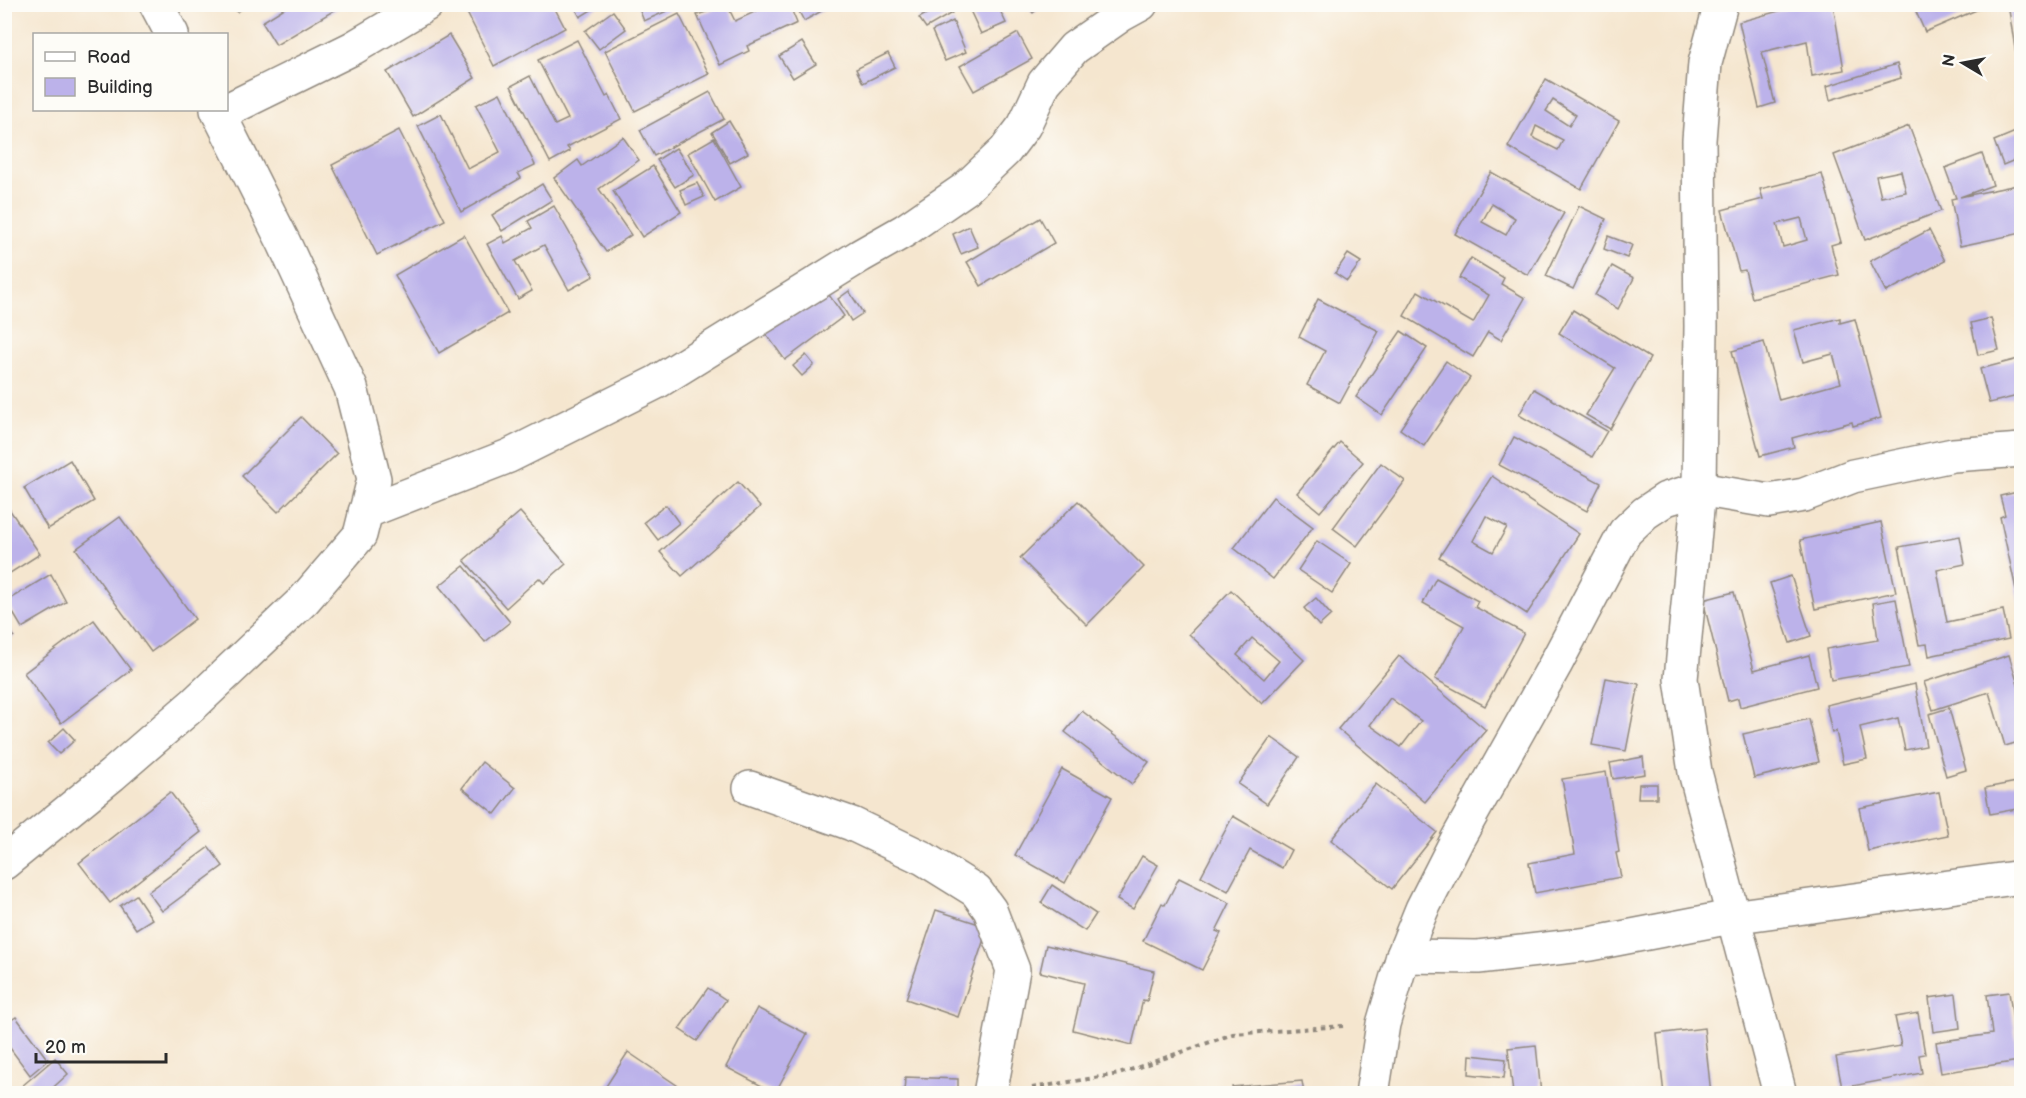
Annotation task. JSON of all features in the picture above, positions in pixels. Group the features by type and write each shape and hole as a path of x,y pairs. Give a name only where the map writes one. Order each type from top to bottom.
{"street":[{"path":"156,4 171,33"},
{"path":"228,107 353,48 427,4"},
{"path":"365,512 509,456 657,382 904,231 965,189 1005,151 1024,126 1044,83 1074,48 1141,4"},
{"path":"1721,4 1705,63 1699,140 1701,326 1699,489 1681,679 1695,772 1731,917 1780,1094"},
{"path":"4,863 112,775 304,600 360,536 374,479 351,388 284,243 218,112"},
{"path":"1372,1094 1383,1024 1403,956 1422,909 1457,840 1555,665 1625,532 1645,513 1666,499 1699,489 1769,501 1804,495 1853,476 1953,455 2022,450"},
{"path":"750,788 852,825 923,858 975,891 990,910 1014,970 990,1094"},
{"path":"1403,956 1478,957 1579,946 1731,917 2022,876"}],"path":[{"path":"1028,1090 1119,1074 1233,1034 1383,1024"}],"building":[{"path":"232,4 250,4 237,12"},
{"path":"291,4 339,4 340,7 276,45 262,22"},
{"path":"573,4 601,4 580,17"},
{"path":"637,4 667,4 669,10 644,21"},
{"path":"772,4 789,4 797,23 747,46 749,51 720,65 697,15 727,5 735,21"},
{"path":"795,4 834,4 804,21"},
{"path":"948,4 952,13 926,28 919,18"},
{"path":"967,4 997,4 1006,23 981,34"},
{"path":"1026,4 1044,4 1033,13"},
{"path":"1833,4 1844,70 1812,76 1807,41 1762,52 1775,103 1759,108 1739,22 1801,5"},
{"path":"2008,4 2022,4 2022,54 2016,55"},
{"path":"469,5 553,5 565,28 494,66 464,7"},
{"path":"1913,5 1988,5 1925,32"},
{"path":"613,11 626,29 599,49 585,31"},
{"path":"679,14 709,74 635,111 605,51"},
{"path":"953,21 966,52 945,61 932,31"},
{"path":"1018,33 1032,59 974,91 960,66"},
{"path":"449,35 475,78 413,117 387,72"},
{"path":"577,40 606,97 609,95 621,119 567,147 570,151 550,162 511,86 530,76 555,125 568,119 538,60"},
{"path":"802,42 816,64 793,78 779,56"},
{"path":"888,53 895,67 863,83 856,69"},
{"path":"1897,64 1901,78 1830,100 1827,86"},
{"path":"1546,79 1619,121 1581,189 1508,147","holes":["1553,100 1576,115 1569,126 1546,111","1536,126 1563,140 1558,150 1532,137"]},
{"path":"710,92 724,119 654,156 640,130"},
{"path":"500,93 535,165 518,173 521,178 461,212 418,126 441,114 468,169 500,152 476,105"},
{"path":"729,121 748,153 730,163 712,132"},
{"path":"1909,126 1941,211 1865,240 1834,155","holes":["1901,171 1906,192 1881,197 1876,176"]},
{"path":"399,130 445,220 377,255 332,165"},
{"path":"2020,130 2022,157 2003,165 1994,141"},
{"path":"623,137 639,160 599,189 631,235 606,252 554,178 578,160 582,166"},
{"path":"714,138 741,187 715,202 688,153"},
{"path":"676,148 694,175 675,187 657,160"},
{"path":"1982,154 1993,185 1960,197 2022,184 2022,233 1960,246 1951,199 1956,198 1945,168"},
{"path":"653,166 681,212 642,237 613,191"},
{"path":"1491,172 1564,213 1528,275 1455,234","holes":["1492,204 1515,218 1506,235 1482,222"]},
{"path":"1822,174 1841,242 1831,245 1839,275 1752,298 1745,270 1739,271 1722,210 1763,199 1760,189","holes":["1801,218 1807,240 1783,247 1777,224"]},
{"path":"697,183 704,197 686,205 680,190"},
{"path":"542,184 552,200 502,231 492,215"},
{"path":"554,206 594,276 569,290 544,245 515,261 532,291 518,299 487,244 502,236 505,243 532,228 528,221"},
{"path":"1579,206 1606,219 1573,289 1546,276"},
{"path":"1040,218 1054,243 981,286 967,262"},
{"path":"969,226 978,247 961,254 953,234"},
{"path":"1929,230 1945,261 1886,292 1870,261"},
{"path":"464,235 508,313 439,353 395,275"},
{"path":"1608,236 1632,245 1627,258 1604,249"},
{"path":"1348,254 1361,262 1347,281 1335,273"},
{"path":"1471,258 1504,278 1501,284 1525,298 1501,340 1488,332 1473,357 1404,316 1418,291 1473,323 1489,295 1459,278"},
{"path":"1612,266 1634,278 1618,309 1595,295"},
{"path":"824,288 844,316 785,360 764,331"},
{"path":"849,291 863,313 851,321 838,299"},
{"path":"1318,299 1379,331 1340,403 1307,385 1325,351 1299,337"},
{"path":"1573,310 1650,358 1610,429 1586,415 1615,368 1559,333"},
{"path":"1840,318 1840,323 1855,319 1881,418 1853,426 1852,422 1792,438 1794,447 1760,456 1732,351 1764,342 1779,400 1841,383 1833,354 1803,362 1794,330"},
{"path":"1991,318 1999,350 1978,355 1971,323"},
{"path":"1401,331 1427,348 1382,415 1356,397"},
{"path":"806,355 814,365 802,376 793,366"},
{"path":"2022,358 2022,395 1989,403 1980,369"},
{"path":"1446,361 1470,378 1424,446 1400,429"},
{"path":"1534,389 1607,431 1592,457 1519,415"},
{"path":"301,417 337,454 278,512 242,476"},
{"path":"1514,437 1601,483 1587,511 1499,465"},
{"path":"1340,442 1363,462 1320,512 1297,493"},
{"path":"70,460 94,501 48,529 24,488"},
{"path":"1381,463 1405,481 1357,546 1333,528"},
{"path":"1492,476 1579,534 1527,614 1439,557","holes":["1486,516 1507,527 1493,552 1473,541"]},
{"path":"738,482 760,507 682,576 660,552"},
{"path":"2022,491 2021,612 2000,517 2005,515 2000,496"},
{"path":"1273,497 1313,527 1273,579 1234,548"},
{"path":"1078,501 1144,567 1087,625 1020,558"},
{"path":"666,505 679,523 658,540 644,522"},
{"path":"7,506 40,554 4,577 4,508"},
{"path":"520,512 566,564 544,583 539,578 506,608 464,560"},
{"path":"120,517 195,619 151,652 76,549"},
{"path":"1881,522 1896,592 1815,609 1800,540"},
{"path":"1960,536 1965,564 1937,570 1947,622 2003,610 2009,639 1929,656 1927,644 1919,645 1899,547"},
{"path":"1317,541 1351,564 1332,593 1298,570"},
{"path":"464,566 510,622 485,642 439,586"},
{"path":"51,574 66,602 22,628 6,601"},
{"path":"1791,576 1811,636 1790,643 1770,583"},
{"path":"1436,578 1478,601 1475,607 1524,633 1485,706 1435,679 1464,626 1423,603"},
{"path":"1231,590 1304,660 1262,704 1189,634","holes":["1252,638 1279,661 1264,679 1237,655"]},
{"path":"1734,592 1754,670 1809,655 1817,687 1740,707 1738,698 1728,701 1703,600"},
{"path":"1316,598 1331,615 1319,626 1304,608"},
{"path":"1896,599 1909,667 1831,680 1826,649 1878,640 1873,603"},
{"path":"94,620 131,670 61,723 24,673"},
{"path":"4,622 14,636 4,642"},
{"path":"2009,655 2022,698 2022,741 2005,746 1989,692 1933,710 1924,682"},
{"path":"1399,656 1486,730 1425,802 1338,729","holes":["1390,698 1421,721 1401,747 1370,725"]},
{"path":"1606,678 1639,684 1626,751 1592,745"},
{"path":"1915,684 1926,746 1905,750 1898,718 1860,727 1867,759 1843,764 1836,731 1832,733 1826,705"},
{"path":"1949,708 1966,770 1946,776 1929,714"},
{"path":"1082,711 1149,762 1132,784 1065,732"},
{"path":"1809,719 1819,762 1754,778 1743,734"},
{"path":"64,728 75,740 59,754 48,743"},
{"path":"1271,737 1299,757 1267,804 1238,784"},
{"path":"1643,757 1645,774 1613,779 1610,763"},
{"path":"482,762 515,788 495,814 462,788"},
{"path":"1062,769 1112,797 1065,883 1015,855"},
{"path":"1606,772 1621,877 1535,893 1529,863 1575,854 1562,779"},
{"path":"2022,781 2022,808 1990,814 1985,788"},
{"path":"1376,784 1437,832 1392,889 1331,840"},
{"path":"1639,784 1657,784 1657,798 1638,798"},
{"path":"170,792 201,832 110,903 79,863"},
{"path":"1939,792 1948,835 1868,851 1859,808"},
{"path":"1233,816 1291,850 1282,868 1250,850 1228,891 1201,876"},
{"path":"209,847 223,866 162,911 148,892"},
{"path":"1142,856 1158,865 1133,909 1117,900"},
{"path":"1179,878 1230,903 1216,931 1221,933 1202,970 1143,941 1162,903 1165,905"},
{"path":"1052,885 1096,914 1085,931 1041,903"},
{"path":"136,895 152,919 136,929 120,906"},
{"path":"936,910 988,927 958,1017 906,999"},
{"path":"1046,945 1154,971 1147,1001 1143,1000 1132,1045 1073,1030 1084,983 1040,972"},
{"path":"708,988 726,1000 697,1041 679,1029"},
{"path":"2009,992 2019,1061 1941,1073 1936,1042 1992,1034 1987,995"},
{"path":"1956,994 1960,1028 1933,1032 1929,998"},
{"path":"4,1003 11,1010 4,1016"},
{"path":"757,1008 807,1034 775,1093 726,1067"},
{"path":"1918,1013 1925,1054 1919,1055 1922,1073 1842,1088 1836,1057 1901,1046 1895,1017"},
{"path":"16,1017 48,1060 30,1075 4,1040 4,1025"},
{"path":"1704,1028 1711,1094 1664,1094 1657,1034"},
{"path":"1536,1045 1541,1094 1513,1094 1508,1048"},
{"path":"628,1052 681,1088 677,1094 601,1094"},
{"path":"1470,1055 1506,1059 1504,1078 1469,1074"},
{"path":"55,1058 68,1074 46,1094 28,1094 22,1086"},
{"path":"905,1077 958,1079 958,1094 904,1094"},
{"path":"1302,1081 1304,1094 1233,1094 1232,1087"}]}
